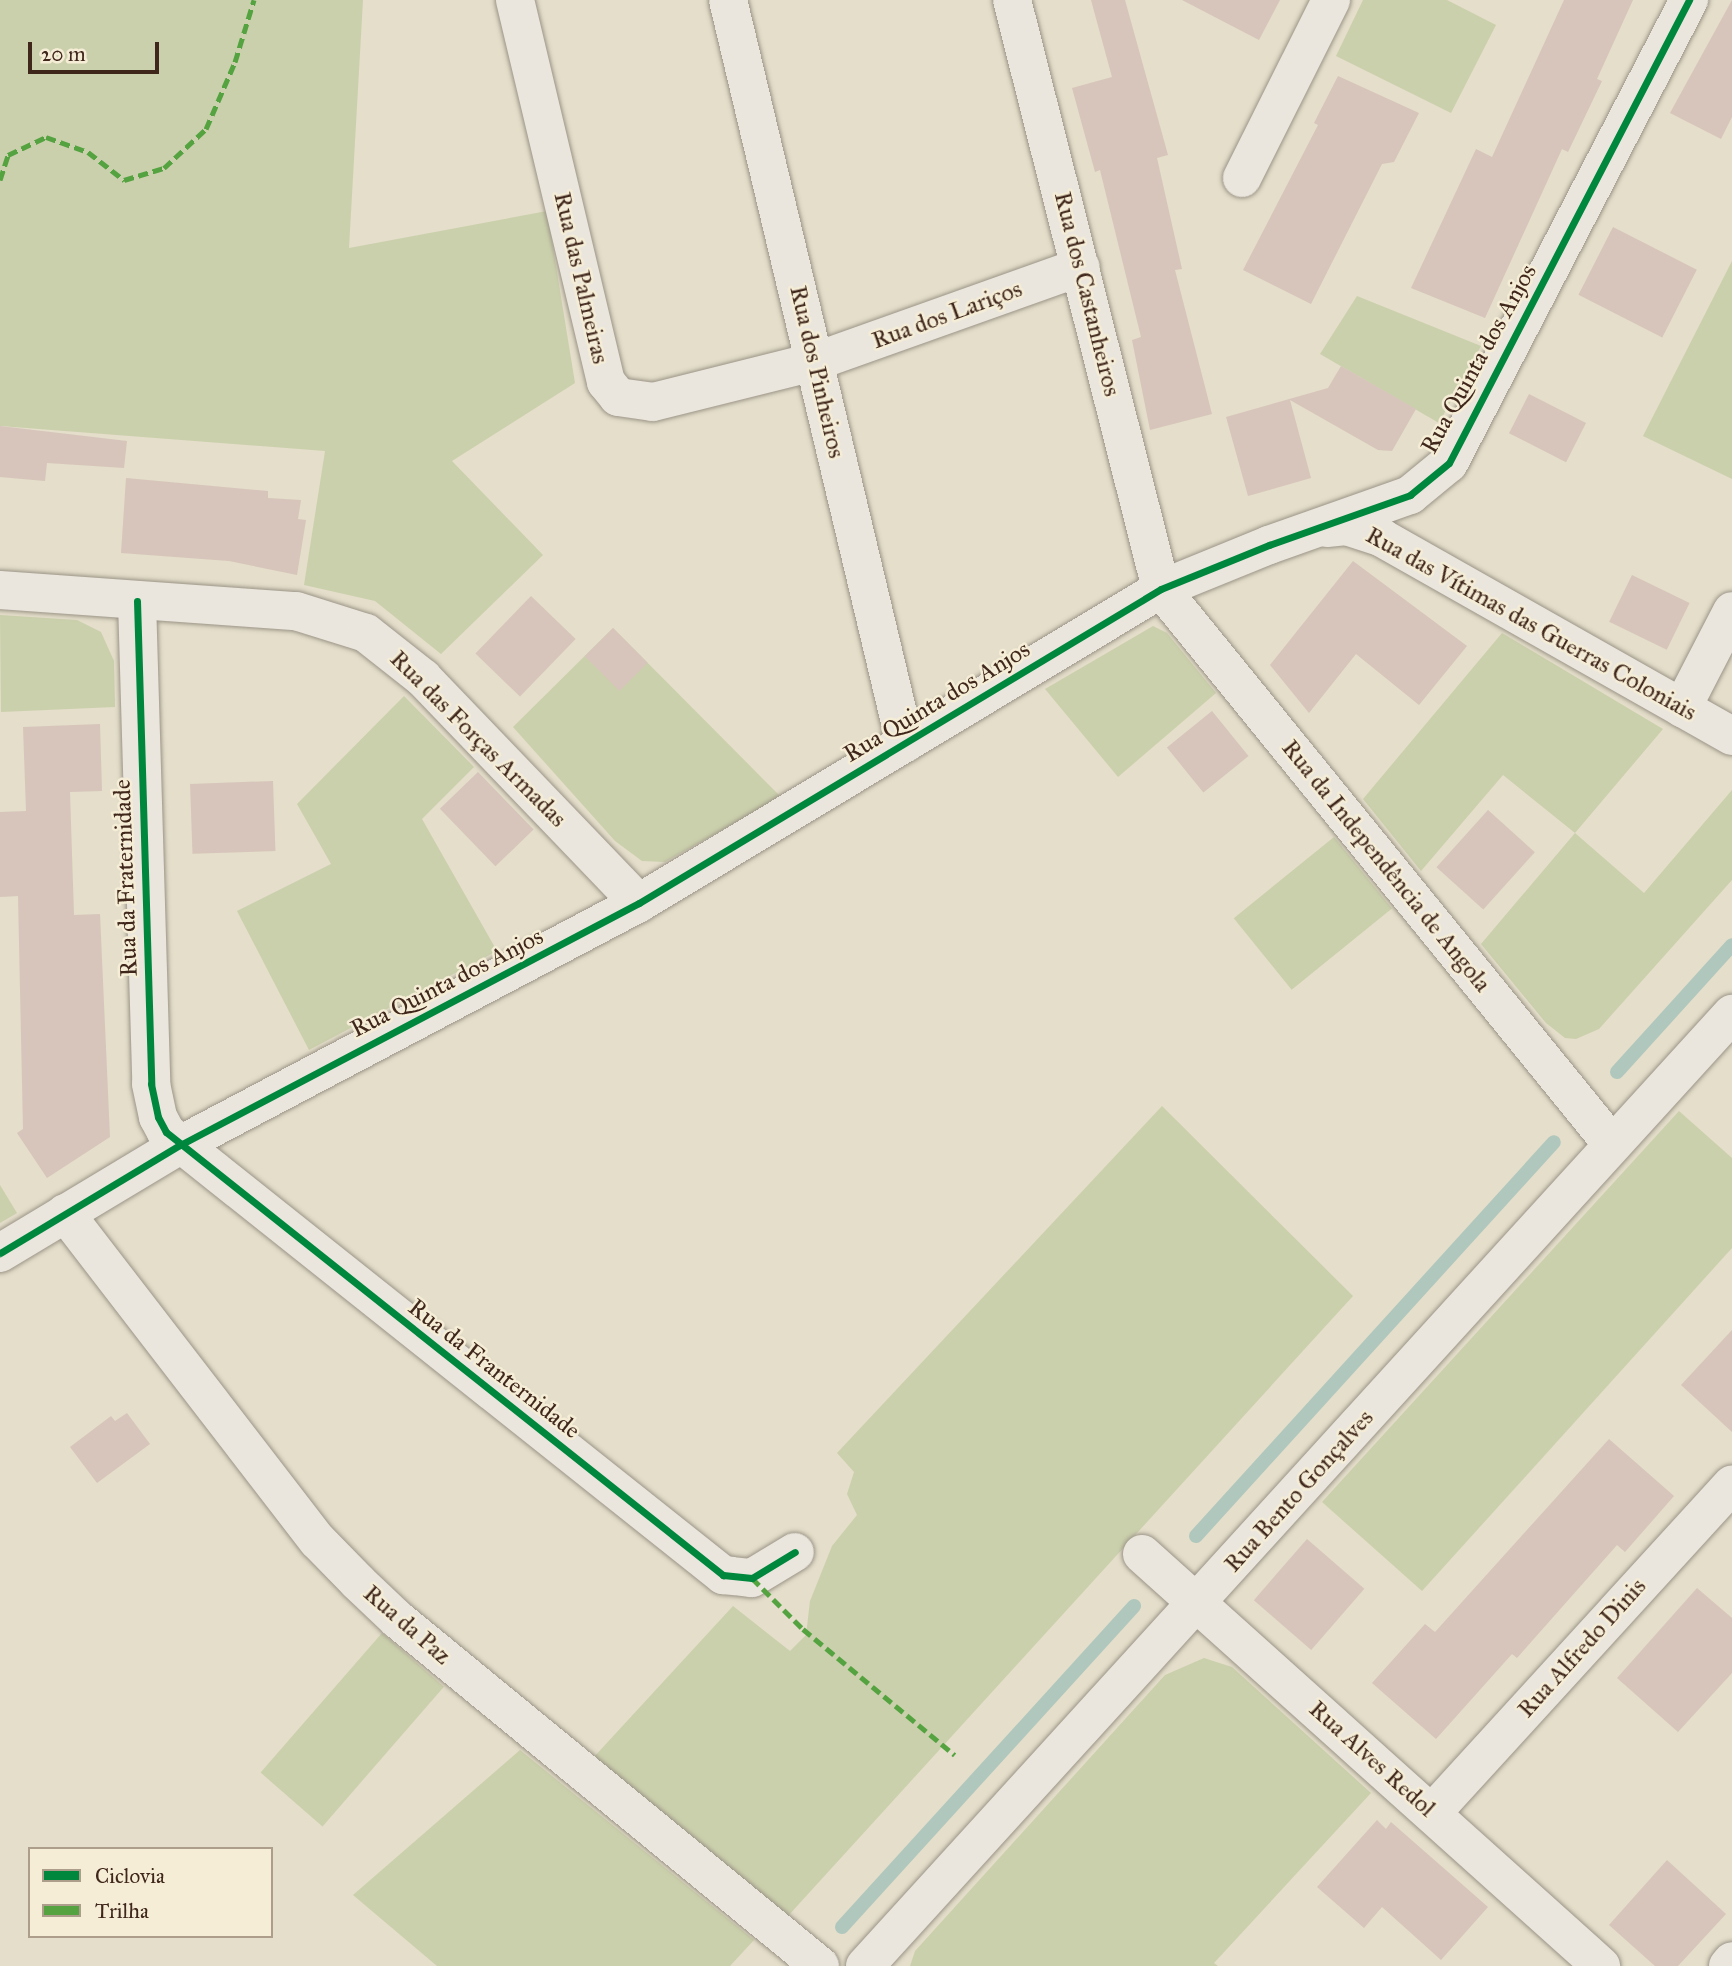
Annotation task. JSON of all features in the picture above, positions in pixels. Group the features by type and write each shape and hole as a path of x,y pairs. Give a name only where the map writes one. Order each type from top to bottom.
{"street":[{"name":"Rua das Palmeiras","path":"515,0 606,382 611,390 628,401 653,402 814,362"},
{"name":"Rua dos Pinheiros","path":"728,0 905,743"},
{"name":"Rua dos Castanheiros","path":"1012,0 1161,589"},
{"path":"1242,178 1331,0"},
{"name":"Rua Quinta dos Anjos","path":"0,1253 180,1145 639,903 1161,589 1269,545 1325,528 1410,495 1449,463 1689,0"},
{"name":"Rua dos Lariços","path":"814,362 1081,267"},
{"name":"Rua das Vítimas das Guerras Coloniais","path":"1325,528 1346,526 1382,538 1732,736"},
{"name":"Rua da Independência de Angola","path":"1161,589 1611,1143"},
{"name":"Rua das Forças Armadas","path":"0,590 296,611 366,633 423,678 639,903"},
{"name":"Rua da Fraternidade","path":"138,601 151,1084 158,1117 180,1145"},
{"path":"1682,708 1732,611"},
{"name":"Rua Bento Gonçalves","path":"865,1966 1199,1602 1611,1143 1732,1014"},
{"name":"Rua da Franternidade","path":"180,1145 723,1575 752,1578 795,1552"},
{"name":"Rua da Paz","path":"65,1213 318,1541 358,1582 397,1619 820,1966"},
{"name":"Rua Alfredo Dinis","path":"1432,1813 1732,1484"},
{"name":"Rua Alves Redol","path":"1142,1554 1199,1602 1601,1966"},
{"path":"1728,1966 1732,1961"}],"green space":[{"path":"0,0 363,0 349,248 547,211 575,383 452,461 543,555 441,654 375,601 304,585 325,451 0,426"},
{"path":"1363,0 1447,0 1496,25 1451,113 1336,56"},
{"path":"1732,261 1732,479 1643,436"},
{"path":"1357,296 1481,346 1439,423 1320,354"},
{"path":"0,615 77,620 101,632 114,661 115,707 1,712"},
{"path":"1153,626 1167,633 1216,693 1118,777 1045,689"},
{"path":"613,628 781,797 665,862 642,861 615,841 513,727"},
{"path":"1502,633 1663,729 1575,833 1503,775 1421,871 1363,799"},
{"path":"404,696 474,767 422,819 497,951 309,1050 237,911 331,864 297,804"},
{"path":"1732,790 1732,880 1599,1029 1576,1039 1565,1038 1546,1023 1481,944 1575,833 1644,893"},
{"path":"1334,837 1392,908 1292,990 1234,918"},
{"path":"1162,1106 1353,1296 788,1916 593,1758 733,1606 790,1651 806,1635 810,1601 832,1546 857,1515 847,1494 854,1472 837,1453"},
{"path":"1679,1111 1732,1158 1732,1248 1422,1591 1322,1502"},
{"path":"0,1185 17,1213 0,1223"},
{"path":"382,1633 444,1687 323,1826 261,1773"},
{"path":"1204,1658 1232,1667 1371,1793 1214,1963 1218,1966 910,1966 915,1951 1165,1675"},
{"path":"520,1750 754,1940 730,1966 437,1966 353,1895"}],"building":[{"path":"1091,0 1125,0 1168,155 1157,158 1182,269 1175,270 1212,414 1150,430 1132,340 1141,337 1100,170 1095,172 1072,88 1112,77"},
{"path":"1182,0 1280,0 1259,40"},
{"path":"1564,0 1633,0 1597,79 1602,81 1568,152 1562,149 1485,318 1411,288 1476,149 1492,157"},
{"path":"1732,0 1732,117 1721,139 1670,113"},
{"path":"1338,76 1419,113 1394,162 1382,164 1311,304 1243,270 1318,125 1314,123"},
{"path":"1613,227 1697,270 1662,337 1578,295"},
{"path":"1341,366 1416,409 1392,451 1378,450 1290,400 1311,478 1248,496 1226,417 1328,388"},
{"path":"1529,394 1586,423 1566,462 1509,433"},
{"path":"0,426 127,441 124,468 47,463 45,481 0,477"},
{"path":"126,478 268,491 268,498 301,500 298,519 306,520 297,575 229,561 121,553"},
{"path":"1353,561 1467,646 1419,705 1356,654 1309,713 1270,665"},
{"path":"1632,575 1690,603 1667,650 1609,622"},
{"path":"531,596 576,639 520,697 475,654"},
{"path":"613,628 648,663 619,691 585,656"},
{"path":"1212,711 1249,756 1203,793 1167,748"},
{"path":"100,724 102,791 70,792 74,915 100,914 110,1137 47,1178 17,1133 23,1129 18,896 0,897 0,812 26,811 23,727"},
{"path":"478,772 534,830 495,866 440,809"},
{"path":"273,781 275,851 192,854 190,784"},
{"path":"1488,810 1535,852 1483,909 1436,867"},
{"path":"1732,1330 1732,1432 1681,1385"},
{"path":"127,1413 150,1444 97,1483 70,1447 111,1416 115,1421"},
{"path":"1609,1439 1674,1496 1625,1552 1617,1545 1517,1658 1512,1654 1436,1739 1372,1683 1425,1624 1435,1632"},
{"path":"1307,1539 1364,1589 1311,1650 1254,1600"},
{"path":"1697,1588 1732,1618 1732,1673 1678,1732 1617,1678"},
{"path":"1377,1820 1386,1829 1391,1822 1488,1907 1441,1960 1382,1907 1364,1928 1317,1887"},
{"path":"1667,1860 1726,1914 1678,1966 1655,1966 1609,1925"}],"waterway":[{"path":"1617,1072 1732,945"},
{"path":"1196,1536 1554,1142"},
{"path":"842,1927 1134,1606"}],"marked path":[{"path":"0,180 8,155 46,137 88,152 124,180 164,168 206,129 235,62 254,0"},
{"path":"752,1578 803,1629 955,1755"}],"cycle path":[{"path":"0,1253 180,1145 639,903 1161,589 1269,545 1410,495 1449,463 1689,0"},
{"path":"137,601 151,1084 158,1117 166,1132 723,1575 752,1578 795,1552"}]}
